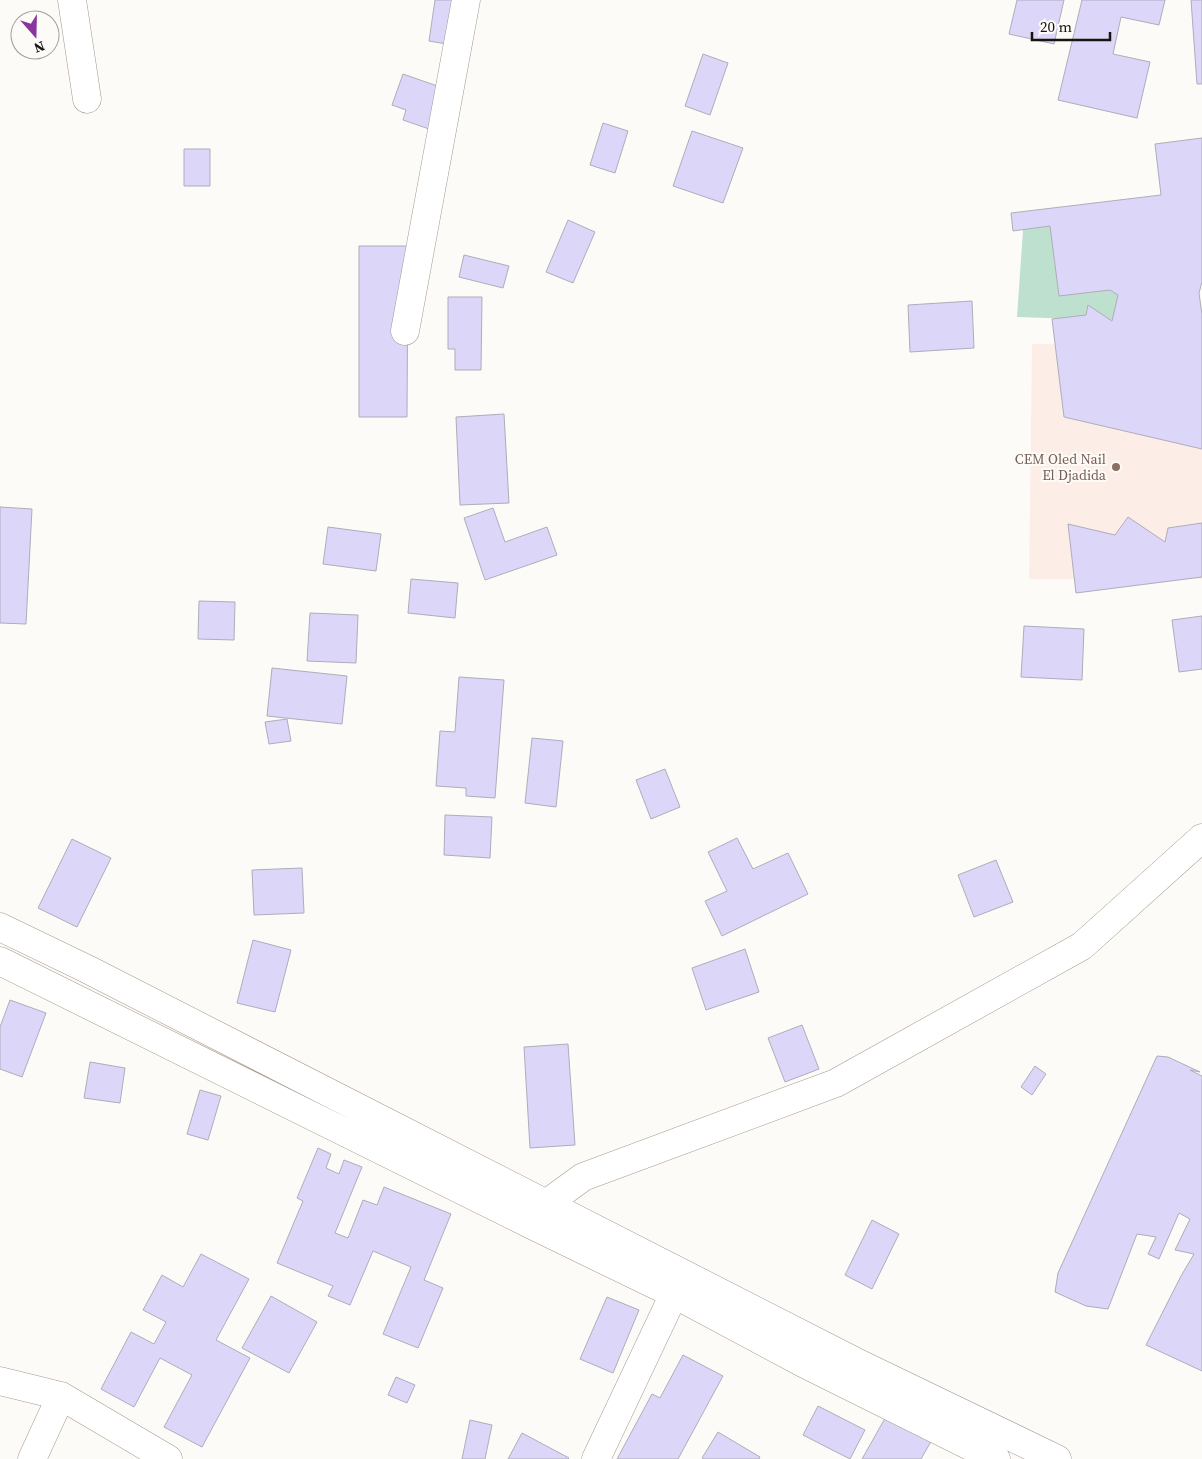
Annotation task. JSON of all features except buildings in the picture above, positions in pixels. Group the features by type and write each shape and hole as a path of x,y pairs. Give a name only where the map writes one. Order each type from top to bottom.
{"street":[{"path":"72,0 87,99"},
{"path":"404,331 466,0"},
{"path":"541,1216 583,1177 836,1084 1082,946 1202,838"},
{"path":"0,927 87,969 541,1216 674,1294 803,1363 955,1450 996,1459"},
{"path":"0,961 854,1361 1057,1459"},
{"path":"596,1459 674,1294"},
{"path":"0,1380 61,1396 168,1459"},
{"path":"32,1459 61,1396"}],"shaded area":[{"name":"CEM Oled Nail El Djadida","path":"1191,342 1202,356 1202,579 1029,579 1032,344"}],"green space":[{"path":"1024,216 1197,232 1193,323 1017,317"}],"place":[{"name":"CEM Oled Nail El Djadida","path":"1116,467"}]}
